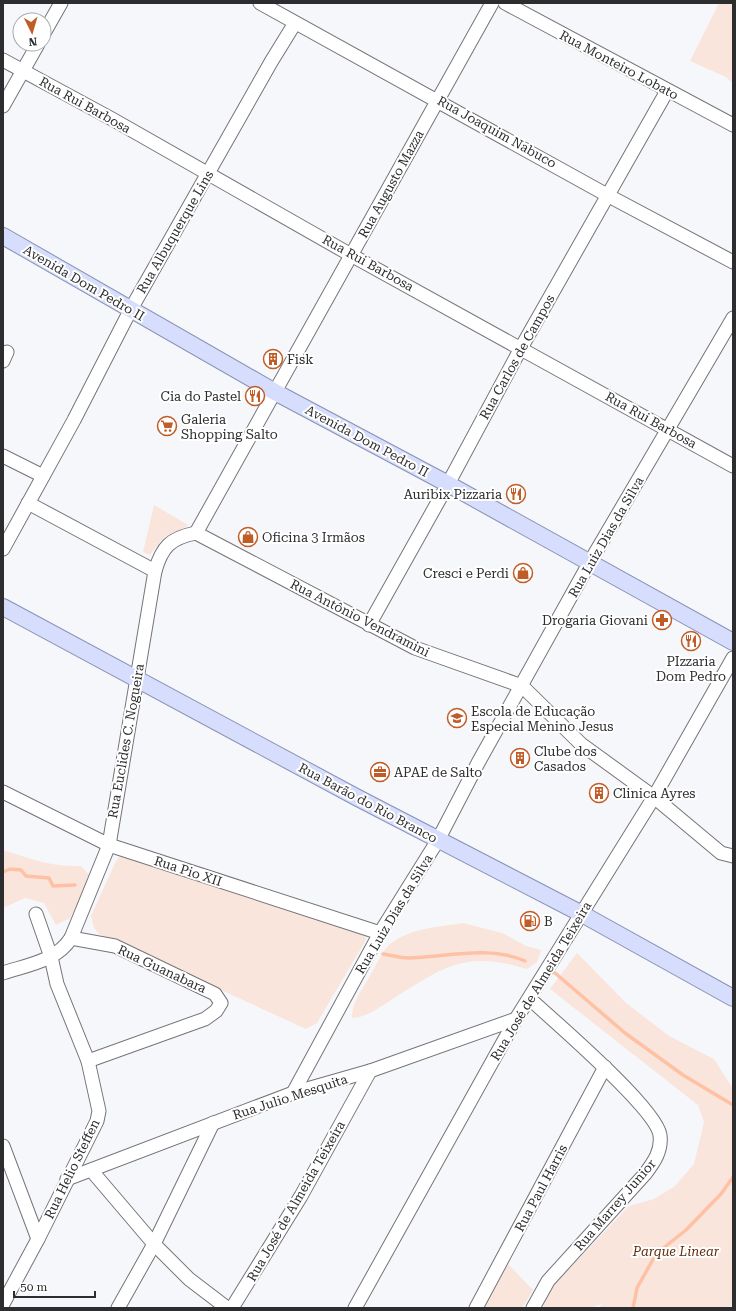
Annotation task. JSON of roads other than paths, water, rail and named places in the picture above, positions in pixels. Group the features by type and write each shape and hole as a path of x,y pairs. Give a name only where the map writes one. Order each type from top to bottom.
{"main road":[{"name":"Avenida Dom Pedro II","path":"3,236 275,392 448,484 733,642"},
{"name":"Rua Barão do Rio Branco","path":"3,607 438,840 582,914 733,998"}],"street":[{"path":"52,19 61,3"},
{"name":"Rua Joaquim Nabuco","path":"260,3 608,195 733,262"},
{"name":"Rua Augusto Mazza","path":"196,533 492,3"},
{"name":"Rua Monteiro Lobato","path":"505,3 733,125"},
{"name":"Rua Albuquerque Lins","path":"3,549 131,309 271,62 295,23"},
{"path":"3,106 33,52"},
{"name":"Rua Rui Barbosa","path":"3,60 209,173 351,255 733,466"},
{"name":"Rua Carlos de Campos","path":"369,625 448,484 521,348 667,91"},
{"name":"Rua Luiz Dias da Silva","path":"293,1094 380,933 438,840 478,763 590,562 733,318"},
{"path":"3,456 43,476"},
{"path":"28,502 155,571"},
{"name":"Rua Euclides C. Nogueira","path":"52,957 65,948 71,938 109,845 155,571 160,555 170,543 181,536 196,533"},
{"name":"Rua Antônio Vendramini","path":"196,533 415,648 522,686 581,744 654,797 721,853 733,856"},
{"name":"Rua José de Almeida Teixeira","path":"355,1308 516,1020 654,797 733,658"},
{"name":"Rua Pio XII","path":"3,792 109,845 380,933"},
{"name":"Rua Helio Steffen","path":"3,1304 38,1239 66,1179 97,1121 99,1111 88,1061 57,984 52,957 36,914"},
{"name":"Rua Guanabara","path":"71,938 115,946 215,994 221,1003 216,1011 205,1019 88,1061"},
{"path":"3,973 52,957"},
{"name":"Rua Marrey Junior","path":"530,999 605,1067 652,1118 660,1135 658,1155 646,1174 548,1281 532,1308"},
{"name":"Rua Julio Mesquita","path":"66,1179 213,1122 293,1094 370,1071 516,1020"},
{"name":"Rua Paul Harris","path":"476,1308 605,1067"},
{"name":"Rua José de Almeida Teixeira","path":"232,1308 301,1196 370,1071"},
{"path":"118,1308 154,1244 213,1122"},
{"path":"3,1146 38,1239"},
{"path":"92,1170 154,1244 189,1279 227,1308"}],"waterway":[{"path":"3,872 10,869 21,870 26,876 49,878 53,886 75,885"},
{"path":"383,954 408,958 483,953 511,956 525,961"},
{"path":"555,973 625,1033 683,1075 733,1105"},
{"path":"633,1308 637,1288 656,1254 686,1230 721,1194 733,1177"}],"place":[{"name":"Fisk","path":"273,359"},
{"name":"Cia do Pastel","path":"255,396"},
{"name":"Galeria Shopping Salto","path":"167,426"},
{"name":"Auribix Pizzaria","path":"516,494"},
{"name":"Oficina 3 Irmãos","path":"248,537"},
{"name":"Cresci e Perdi","path":"523,573"},
{"name":"Drogaria Giovani","path":"662,620"},
{"name":"PIzzaria Dom Pedro","path":"691,641"},
{"name":"Escola de Educação Especial Menino Jesus","path":"457,718"},
{"name":"Clube dos Casados","path":"520,758"},
{"name":"APAE de Salto","path":"380,772"},
{"name":"Clinica Ayres","path":"599,793"},
{"name":"B","path":"530,921"}],"park label":[{"name":"Parque Linear","path":"676,1251"}]}
